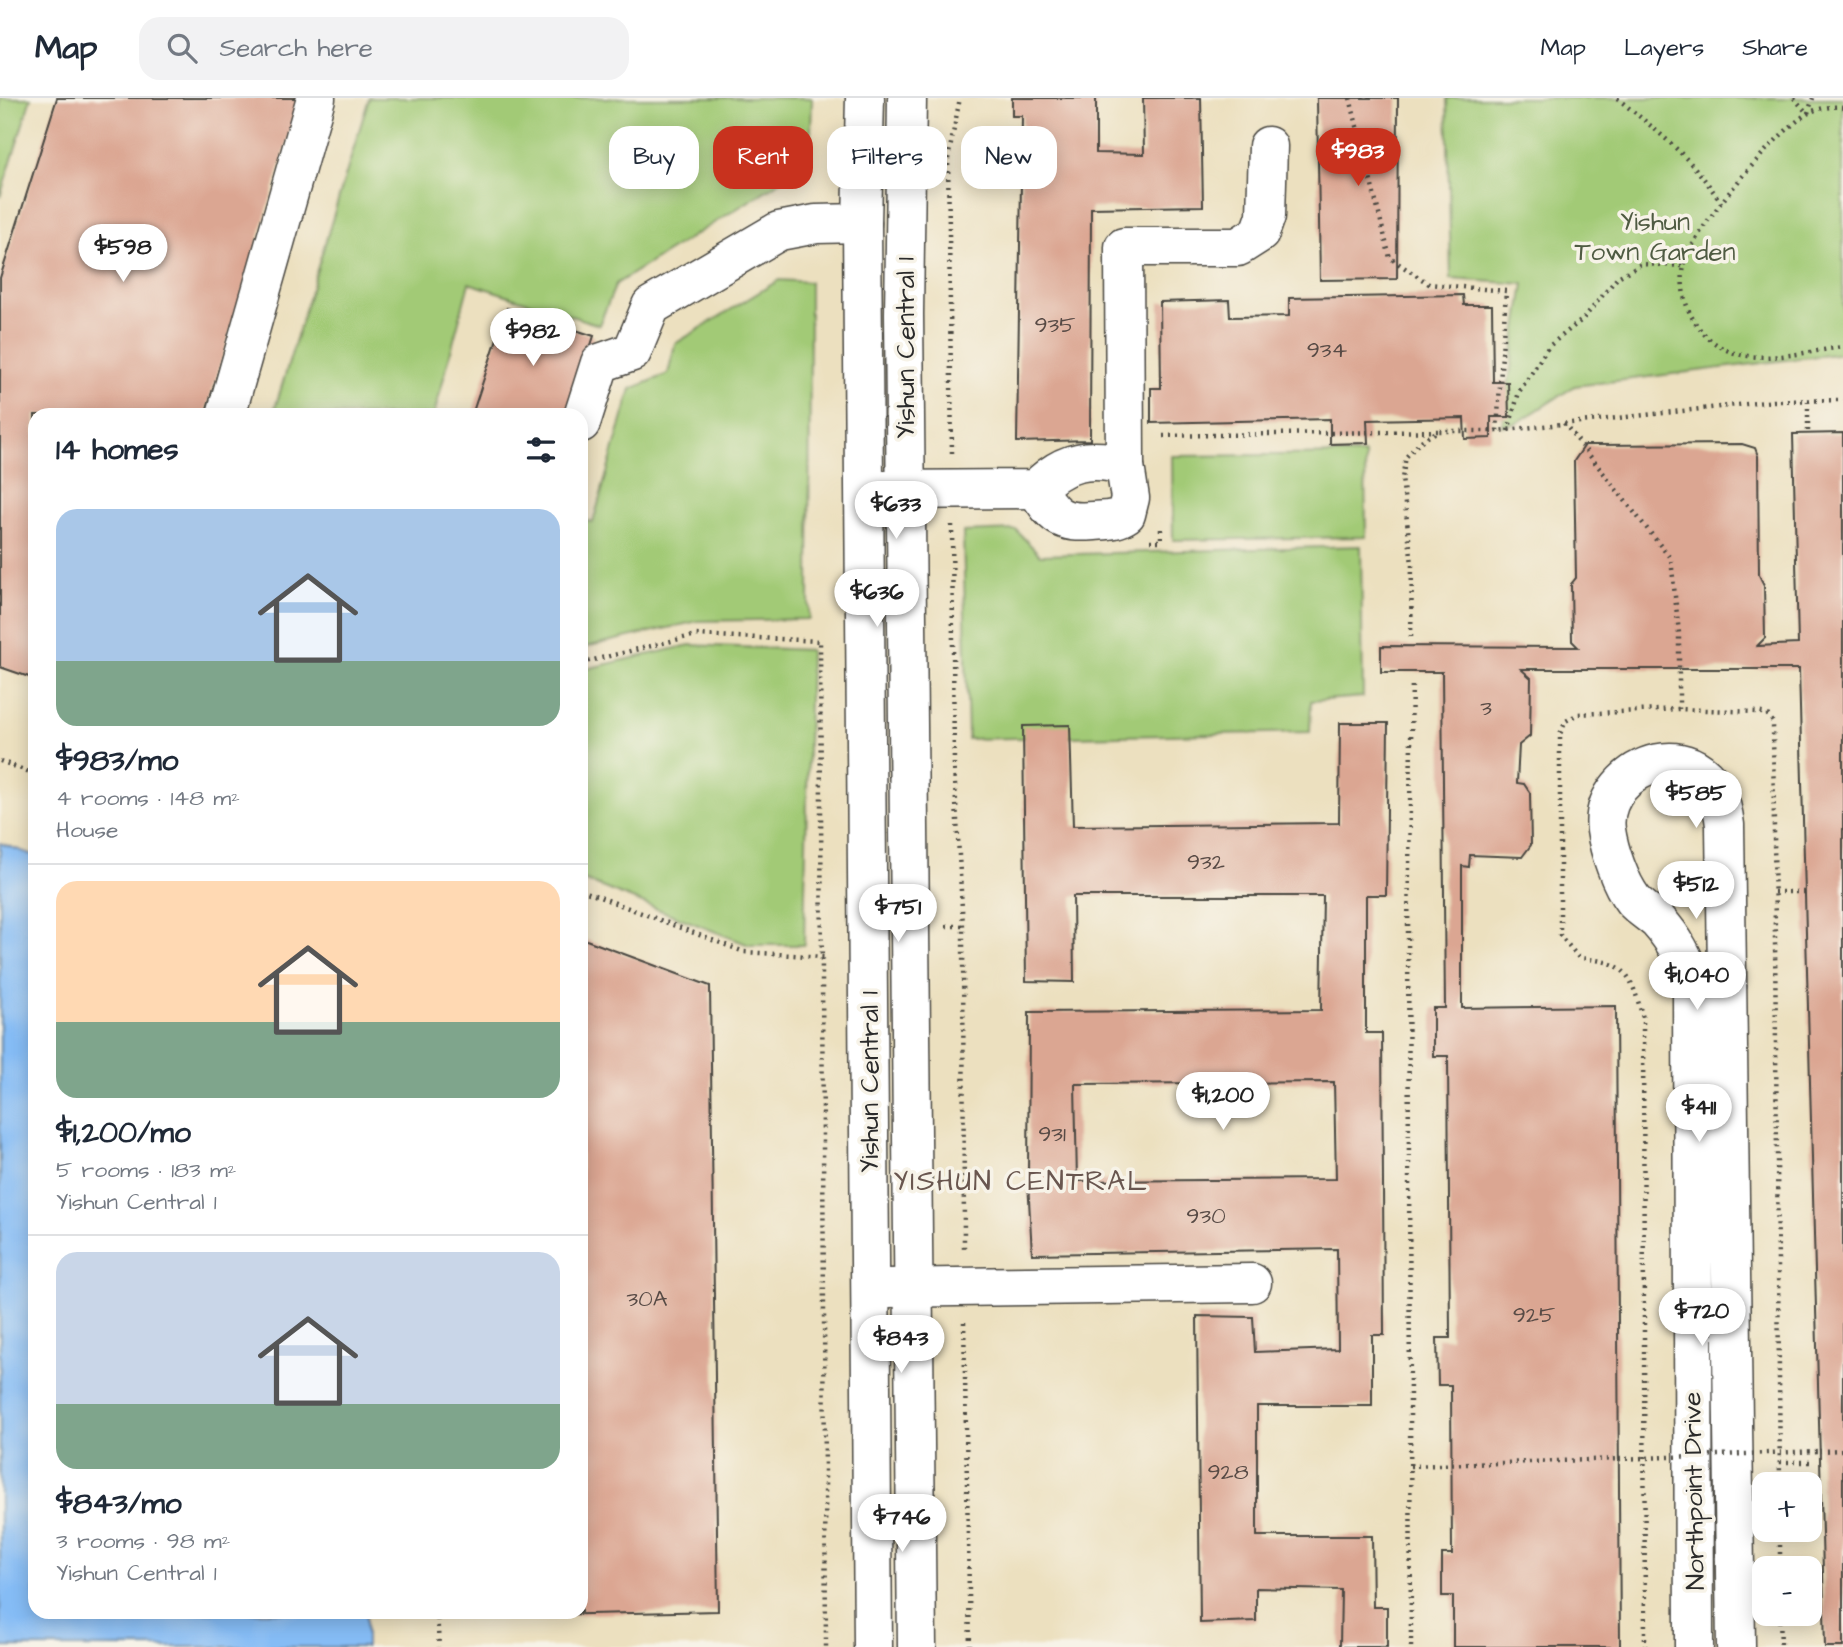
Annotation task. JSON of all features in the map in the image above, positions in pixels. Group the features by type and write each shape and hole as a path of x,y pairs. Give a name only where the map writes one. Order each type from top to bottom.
{"street":[{"path":"228,408 316,98"},
{"name":"Yishun Central 1","path":"864,98 862,223 873,1647"},
{"name":"Yishun Central 1","path":"906,98 908,768 917,1647"},
{"path":"1036,489 1051,511 1070,523 1117,520 1126,514 1130,498 1125,466 1124,247 1238,247 1260,233 1266,216 1268,146"},
{"path":"586,408 600,363 632,352 651,306 779,231 816,224 862,223"},
{"path":"866,490 1036,489 1051,473 1077,461 1110,461 1125,466"},
{"name":"Northpoint Drive","path":"1694,1647 1692,981 1683,954 1657,920 1633,900 1617,866 1605,828 1611,798 1626,778 1649,765 1678,762 1699,769 1710,778 1723,808 1726,825 1735,1647"},
{"path":"867,769 908,768"},
{"path":"871,1288 1252,1283"}],"path":[{"path":"960,98 948,159 954,767 963,926 964,1287 970,1647"},
{"path":"1350,98 1390,258 1429,284 1506,291 1497,431"},
{"path":"1618,98 1672,141 1695,165 1721,203"},
{"path":"1794,98 1807,113"},
{"path":"1813,98 1807,113 1754,165 1721,203 1695,240 1684,266 1684,287 1689,310 1699,331 1717,346 1743,355 1771,356 1843,347"},
{"path":"1807,113 1833,106 1843,107"},
{"path":"1509,431 1519,392 1549,346 1583,319 1618,277 1641,264 1684,266"},
{"path":"1159,436 1509,431 1563,422 1774,401 1843,400"},
{"path":"1808,401 1808,434"},
{"path":"1563,422 1671,559 1679,632 1679,709"},
{"path":"1411,637 1412,564 1403,467 1413,449 1438,431"},
{"path":"1149,541 1161,541 1161,528"},
{"path":"588,661 696,635 820,641 826,1647"},
{"path":"1411,1647 1408,928 1412,681"},
{"path":"0,761 28,771"},
{"path":"1774,892 1805,892"},
{"path":"588,893 744,952 869,957"},
{"path":"1410,1466 1843,1450"},
{"path":"1780,1462 1812,1462"},
{"path":"1642,1465 1644,1647"},
{"path":"437,1619 439,1647"},
{"path":"1780,1626 1781,1647"}],"green space":[{"path":"0,98 31,98 0,197"},
{"path":"369,98 812,98 811,126 713,126 713,189 768,189 616,284 599,325 469,283 436,408 275,408"},
{"name":"Yishun Town Garden","path":"1447,98 1843,98 1843,353 1575,386 1517,423 1502,426 1524,284 1451,279"},
{"path":"779,280 810,282 809,619 698,621 588,646 588,521 593,522 631,389 668,374 675,344"},
{"path":"1365,454 1366,537 1173,540 1172,456"},
{"path":"1016,530 1040,555 1361,546 1363,697 1311,701 1310,732 968,739 963,532"},
{"path":"690,645 810,650 804,945 749,945 588,882 588,668"}],"water":[{"path":"0,843 28,853 28,1619 366,1619 366,1647 0,1647"}],"building":[{"path":"57,98 301,98 207,408 28,408 28,677 0,667 0,278"},
{"path":"1012,98 1096,98 1096,153 1144,154 1143,98 1201,98 1203,206 1091,208 1090,440 1017,442 1021,189 1057,189 1057,126 1022,126 1022,116 1012,116"},
{"path":"1317,98 1398,98 1397,279 1320,280"},
{"path":"1463,295 1464,305 1492,305 1493,382 1508,382 1509,417 1491,417 1491,438 1465,439 1464,418 1367,420 1368,443 1330,444 1330,419 1151,423 1151,388 1161,388 1160,302 1229,300 1230,317 1289,316 1289,298"},
{"path":"507,308 594,336 570,408 474,408"},
{"path":"1843,433 1843,1647 1825,1647 1799,669 1521,669 1531,678 1530,736 1519,745 1517,783 1524,784 1530,793 1531,845 1522,857 1470,855 1469,867 1462,866 1462,1008 1616,1006 1620,1647 1453,1647 1453,1596 1442,1596 1442,1554 1452,1554 1451,1385 1438,1385 1437,1338 1450,1338 1448,1056 1433,1056 1433,1008 1445,1008 1442,672 1381,672 1381,646 1578,647 1572,641 1571,584 1576,578 1574,461 1585,445 1742,444 1755,448 1758,456 1759,575 1764,585 1765,638 1757,646 1798,644 1793,434"},
{"path":"1340,723 1388,723 1386,895 1366,895 1366,1033 1382,1033 1384,1335 1372,1335 1372,1406 1257,1406 1257,1536 1372,1536 1373,1607 1387,1607 1387,1647 1340,1647 1341,1590 1256,1588 1256,1621 1200,1623 1197,1316 1253,1317 1255,1352 1338,1349 1337,1249 1032,1254 1028,1181 1029,1012 1321,1010 1323,896 1073,896 1074,982 1026,981 1023,726 1070,725 1073,826 1339,823","holes":["1334,1082 1336,1179 1077,1181 1075,1084"]},
{"path":"588,941 710,986 718,1611 588,1614"}],"district":[{"name":"YISHUN CENTRAL","path":"1021,1180"}]}
